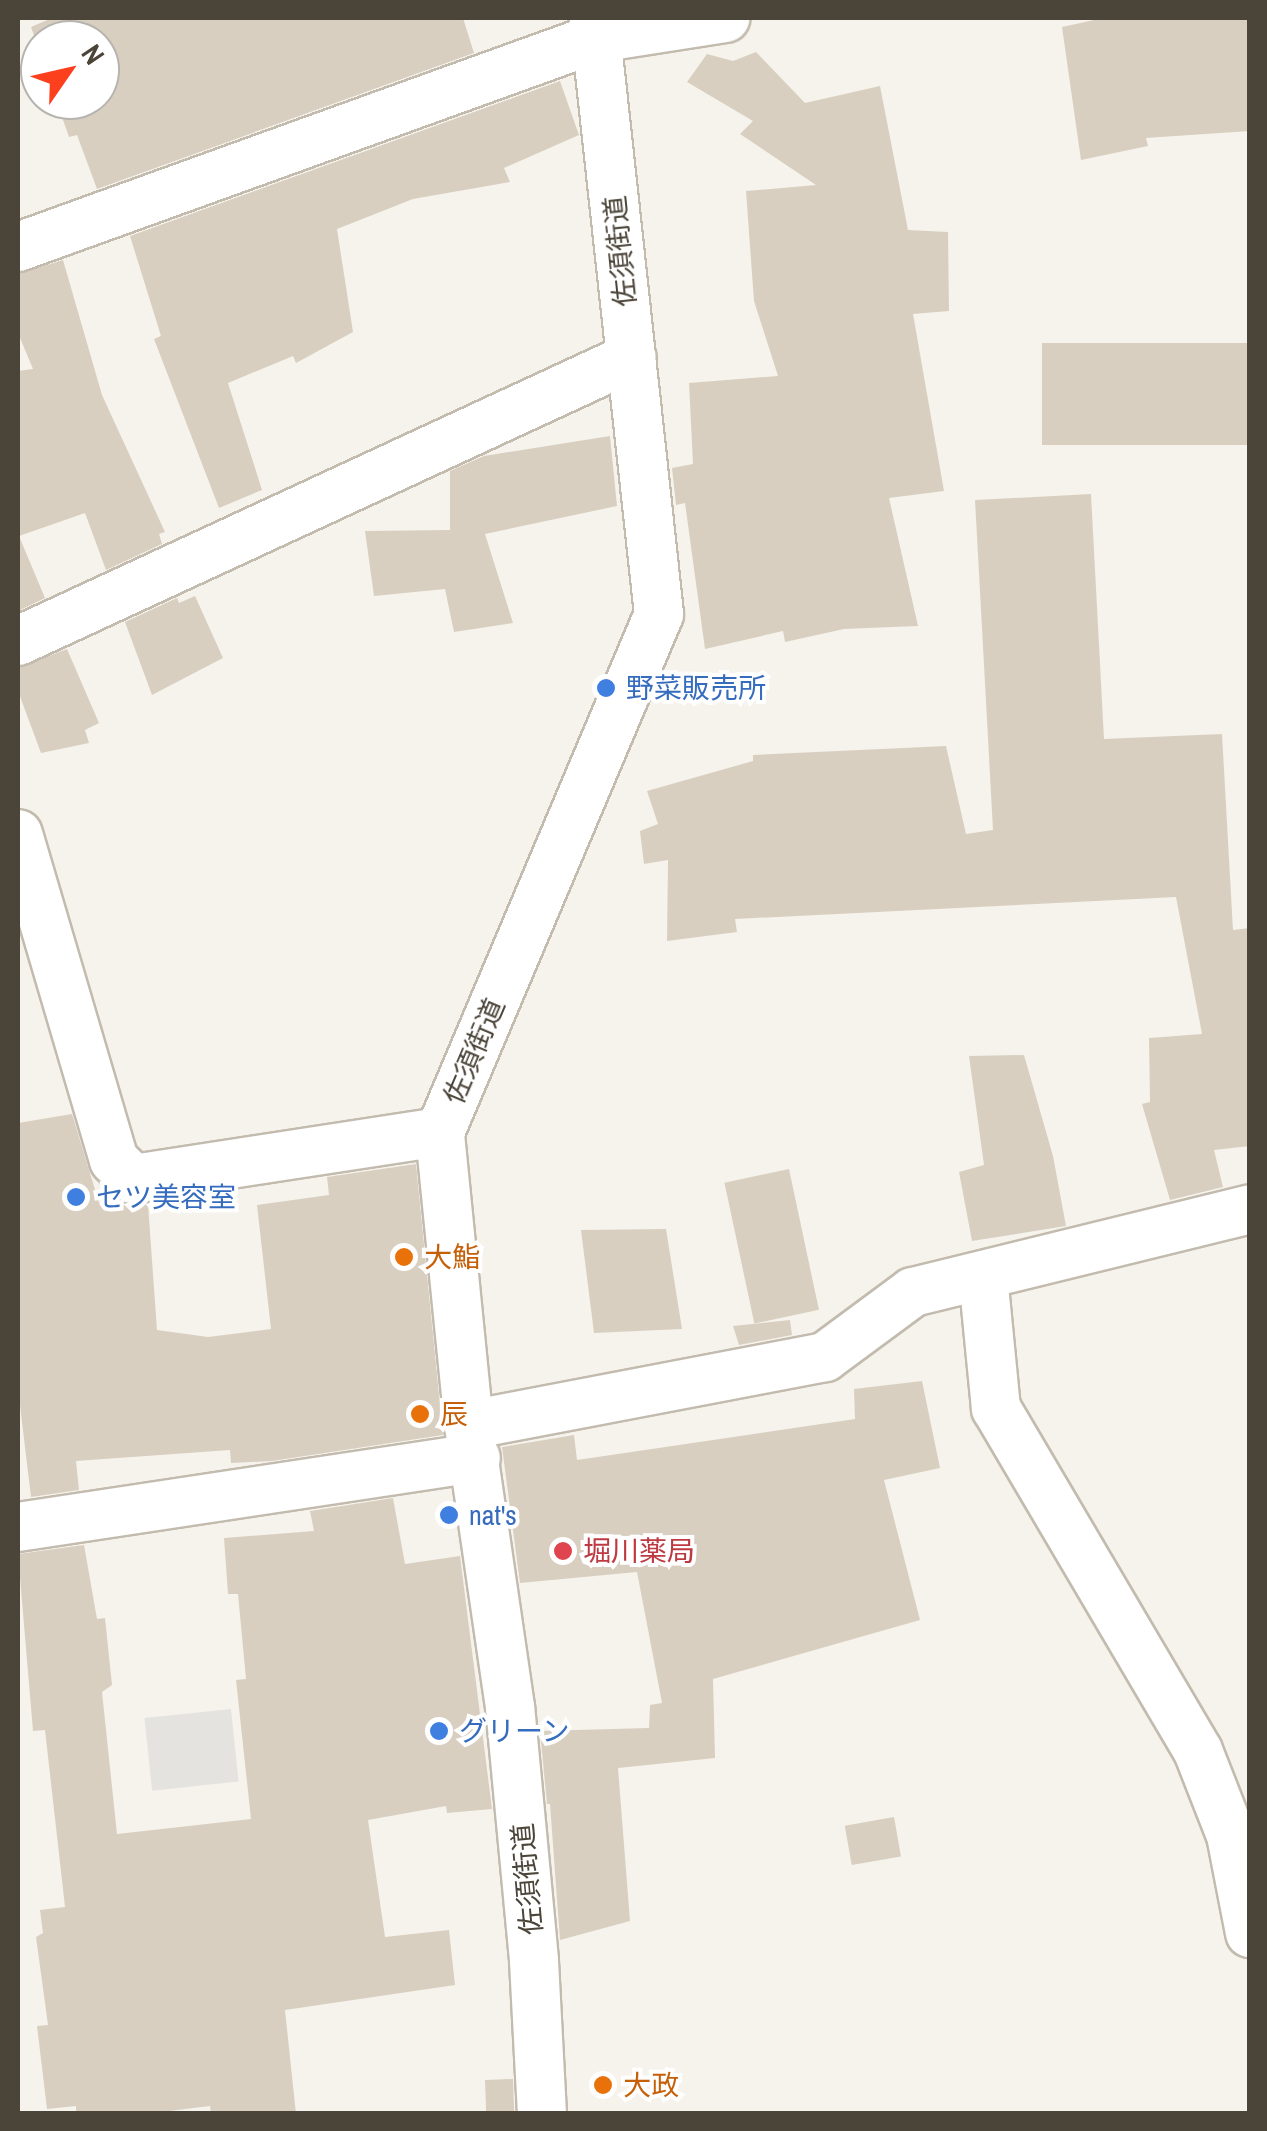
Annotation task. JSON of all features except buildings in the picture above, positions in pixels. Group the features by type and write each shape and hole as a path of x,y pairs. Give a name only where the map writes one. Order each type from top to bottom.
{"street":[{"path":"18,246 595,28 725,18"},
{"name":"佐須街道","path":"542,2114 534,1960 510,1707 473,1442 440,1132 660,614 595,28"},
{"path":"18,641 632,357"},
{"path":"18,834 32,925 114,1160 132,1179 440,1132"},
{"path":"18,1527 473,1442 825,1357 912,1292 1250,1209"},
{"path":"983,1276 996,1408 1198,1751 1231,1834 1250,1933"}],"shaded area":[{"path":"231,1709 239,1782 152,1791 144,1718"}],"place":[{"name":"野菜販売所","path":"606,688"},
{"name":"セツ美容室","path":"76,1197"},
{"name":"大鮨","path":"404,1257"},
{"name":"辰","path":"420,1414"},
{"name":"nat's","path":"449,1515"},
{"name":"堀川薬局","path":"563,1551"},
{"name":"グリーン","path":"439,1731"},
{"name":"大政","path":"603,2085"}]}
